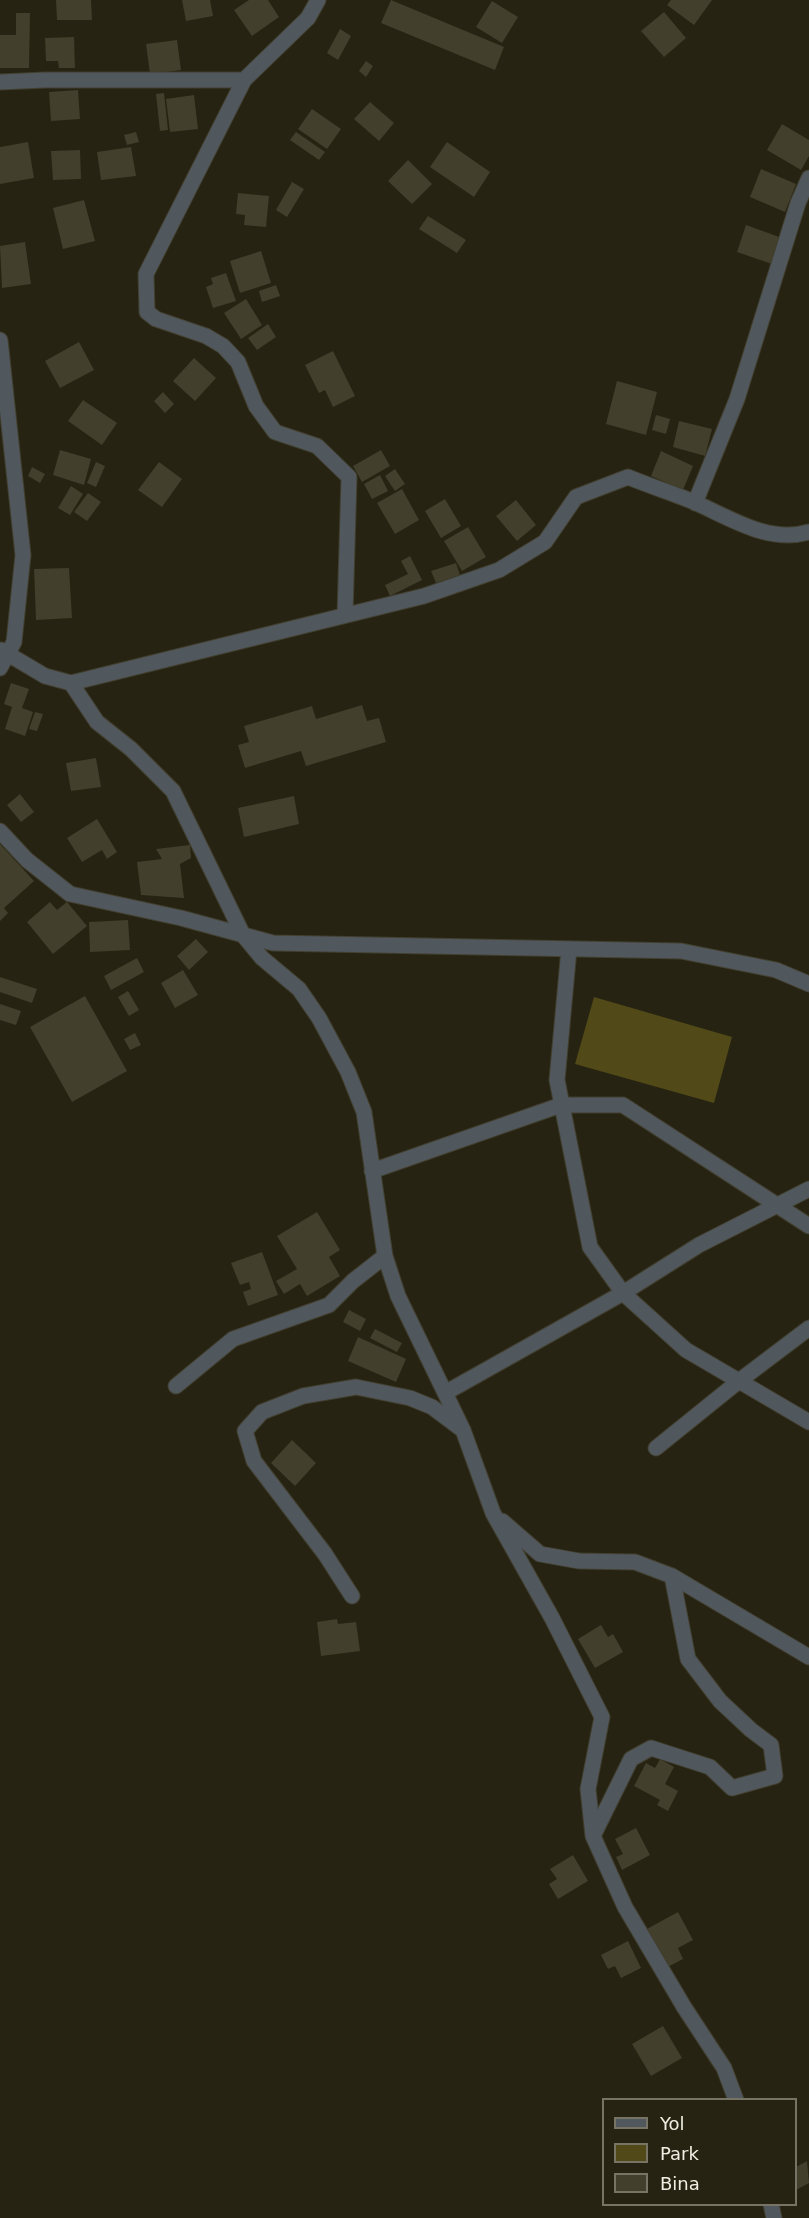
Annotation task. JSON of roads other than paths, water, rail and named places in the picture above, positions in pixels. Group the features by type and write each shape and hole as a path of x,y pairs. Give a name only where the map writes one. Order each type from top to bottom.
{"street":[{"path":"318,0 308,18 244,80 146,274 147,312 156,319 206,336 223,346 238,362 256,406 275,432 317,446 349,477 345,615"},
{"path":"0,82 244,80"},
{"path":"695,503 736,399 798,203 809,177"},
{"path":"0,340 22,555 14,642 4,652 0,668"},
{"path":"4,652 45,676 71,683 424,596 499,570 545,542 576,497 628,477 695,503 747,528 794,537 809,532"},
{"path":"71,683 97,722 131,749 173,791 243,935 262,958 299,989 348,1072 364,1112 385,1256 398,1296 463,1430 493,1513 552,1618 602,1717 588,1789 593,1836 625,1907 684,2007 724,2068 735,2098"},
{"path":"0,831 27,860 70,894 181,918 273,943 681,951 776,969 809,984"},
{"path":"569,949 556,1080 590,1247 623,1293 686,1350 809,1422"},
{"path":"372,1171 561,1105 623,1105 809,1226"},
{"path":"445,1393 623,1293 699,1245 809,1189"},
{"path":"176,1386 233,1339 329,1305 353,1281 385,1256"},
{"path":"656,1448 809,1328"},
{"path":"352,1596 326,1554 254,1461 245,1431 262,1412 303,1396 356,1387 410,1398 432,1407 463,1430"},
{"path":"493,1513 540,1554 579,1560 635,1562 672,1576 809,1657"},
{"path":"593,1836 632,1759 651,1748 710,1767 732,1788 775,1776 771,1744 751,1730 720,1701 688,1659 672,1576"}]}
